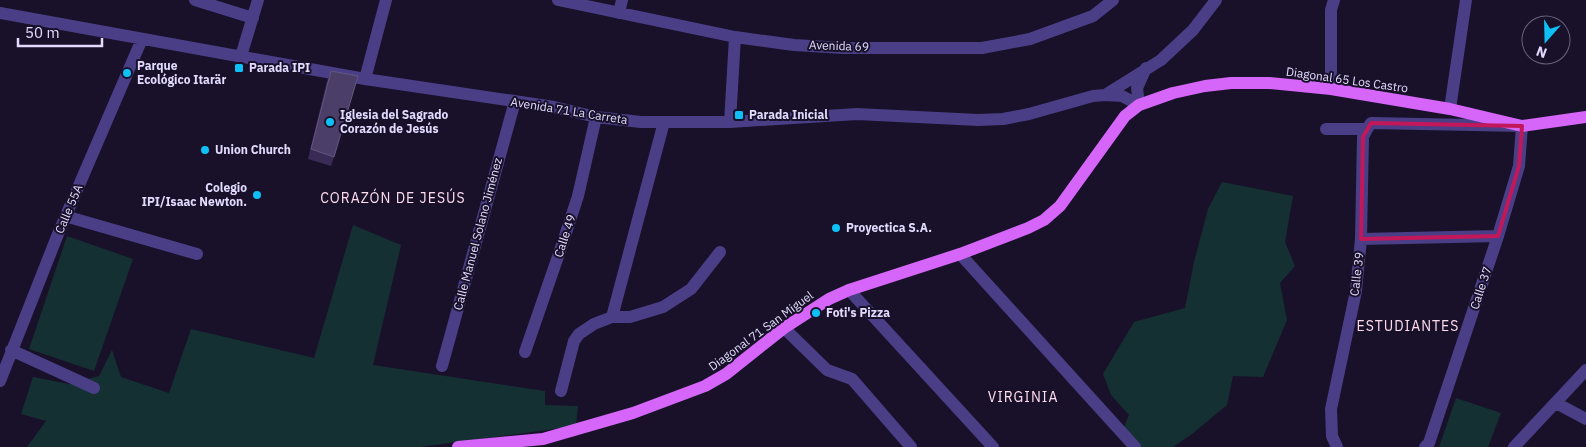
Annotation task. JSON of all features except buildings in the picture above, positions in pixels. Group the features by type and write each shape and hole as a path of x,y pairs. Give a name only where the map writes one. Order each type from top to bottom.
{"main road":[{"name":"Diagonal 65 Los Castro","path":"1139,105 1173,93 1205,86 1231,83 1269,84 1331,89 1450,109 1522,126"},
{"name":"Diagonal 71 San Miguel","path":"458,447 544,439 633,413 705,386 726,374 784,328 829,299 849,290 1006,238 1044,220 1060,206 1124,116 1139,105"},
{"path":"1522,126 1586,117"}],"street":[{"path":"195,0 252,18"},
{"path":"240,56 258,0"},
{"path":"365,79 386,0"},
{"name":"Avenida 69","path":"558,0 735,37 843,48 982,48 1039,36 1092,16 1113,0"},
{"path":"619,13 622,0"},
{"path":"1105,95 1160,60 1193,30 1216,0"},
{"path":"1331,89 1331,10 1334,0"},
{"path":"1450,109 1466,0"},
{"name":"Avenida 71 La Carreta","path":"0,13 365,79 554,107 596,117 641,122 730,122 858,114 978,120 1003,119 1029,114 1093,96 1105,95 1122,96 1139,105"},
{"path":"730,122 735,37"},
{"name":"Calle 55A","path":"0,381 65,216 142,39"},
{"path":"1139,105 1137,88 1146,68"},
{"name":"Calle Manuel Solano Jiménez","path":"442,366 515,101"},
{"name":"Calle 49","path":"525,352 578,196 596,117"},
{"path":"612,317 664,122"},
{"path":"1326,129 1367,129 1371,123 1522,126"},
{"name":"Calle 37","path":"1425,447 1429,443 1498,236 1519,166 1522,126"},
{"name":"Calle 39","path":"1337,447 1332,436 1331,409 1356,291 1361,239 1363,137 1367,129"},
{"path":"65,216 197,254"},
{"path":"1361,239 1498,236"},
{"path":"561,391 574,341 579,334 594,324 612,317 630,317 663,308 691,289 720,252"},
{"path":"960,254 1134,447"},
{"path":"849,290 994,447"},
{"path":"784,328 827,370 852,378 911,447"},
{"path":"11,350 94,388"},
{"path":"1514,447 1586,370"},
{"path":"1556,403 1586,419"}],"highlighted area":[{"path":"1371,123 1522,126 1519,166 1498,236 1361,239 1363,137"}],"green space":[{"path":"1222,182 1293,196 1285,242 1295,266 1280,283 1287,320 1263,377 1233,376 1227,405 1173,447 1138,447 1124,427 1129,415 1111,395 1103,374 1134,322 1185,308 1194,262 1208,209"},
{"path":"353,225 401,245 373,365 545,391 545,405 578,406 576,426 420,447 27,447 46,421 21,414 33,377 69,384 99,376 112,350 121,377 169,393 191,329 314,358"},
{"path":"67,236 133,259 94,371 29,349"},
{"path":"1456,398 1501,413 1488,447 1439,447"}],"place":[{"name":"Parada IPI","path":"239,68"},
{"name":"Parque Ecológico Itarär","path":"127,73"},
{"name":"Parada Inicial","path":"739,115"},
{"name":"Iglesia del Sagrado Corazón de Jesús","path":"330,122"},
{"name":"Union Church","path":"205,150"},
{"name":"Colegio IPI/Isaac Newton.","path":"257,195"},
{"name":"Proyectica S.A.","path":"836,228"},
{"name":"Foti's Pizza","path":"816,313"}],"district":[{"name":"CORAZÓN DE JESÚS","path":"393,198"},
{"name":"ESTUDIANTES","path":"1408,326"},
{"name":"VIRGINIA","path":"1023,397"}]}
